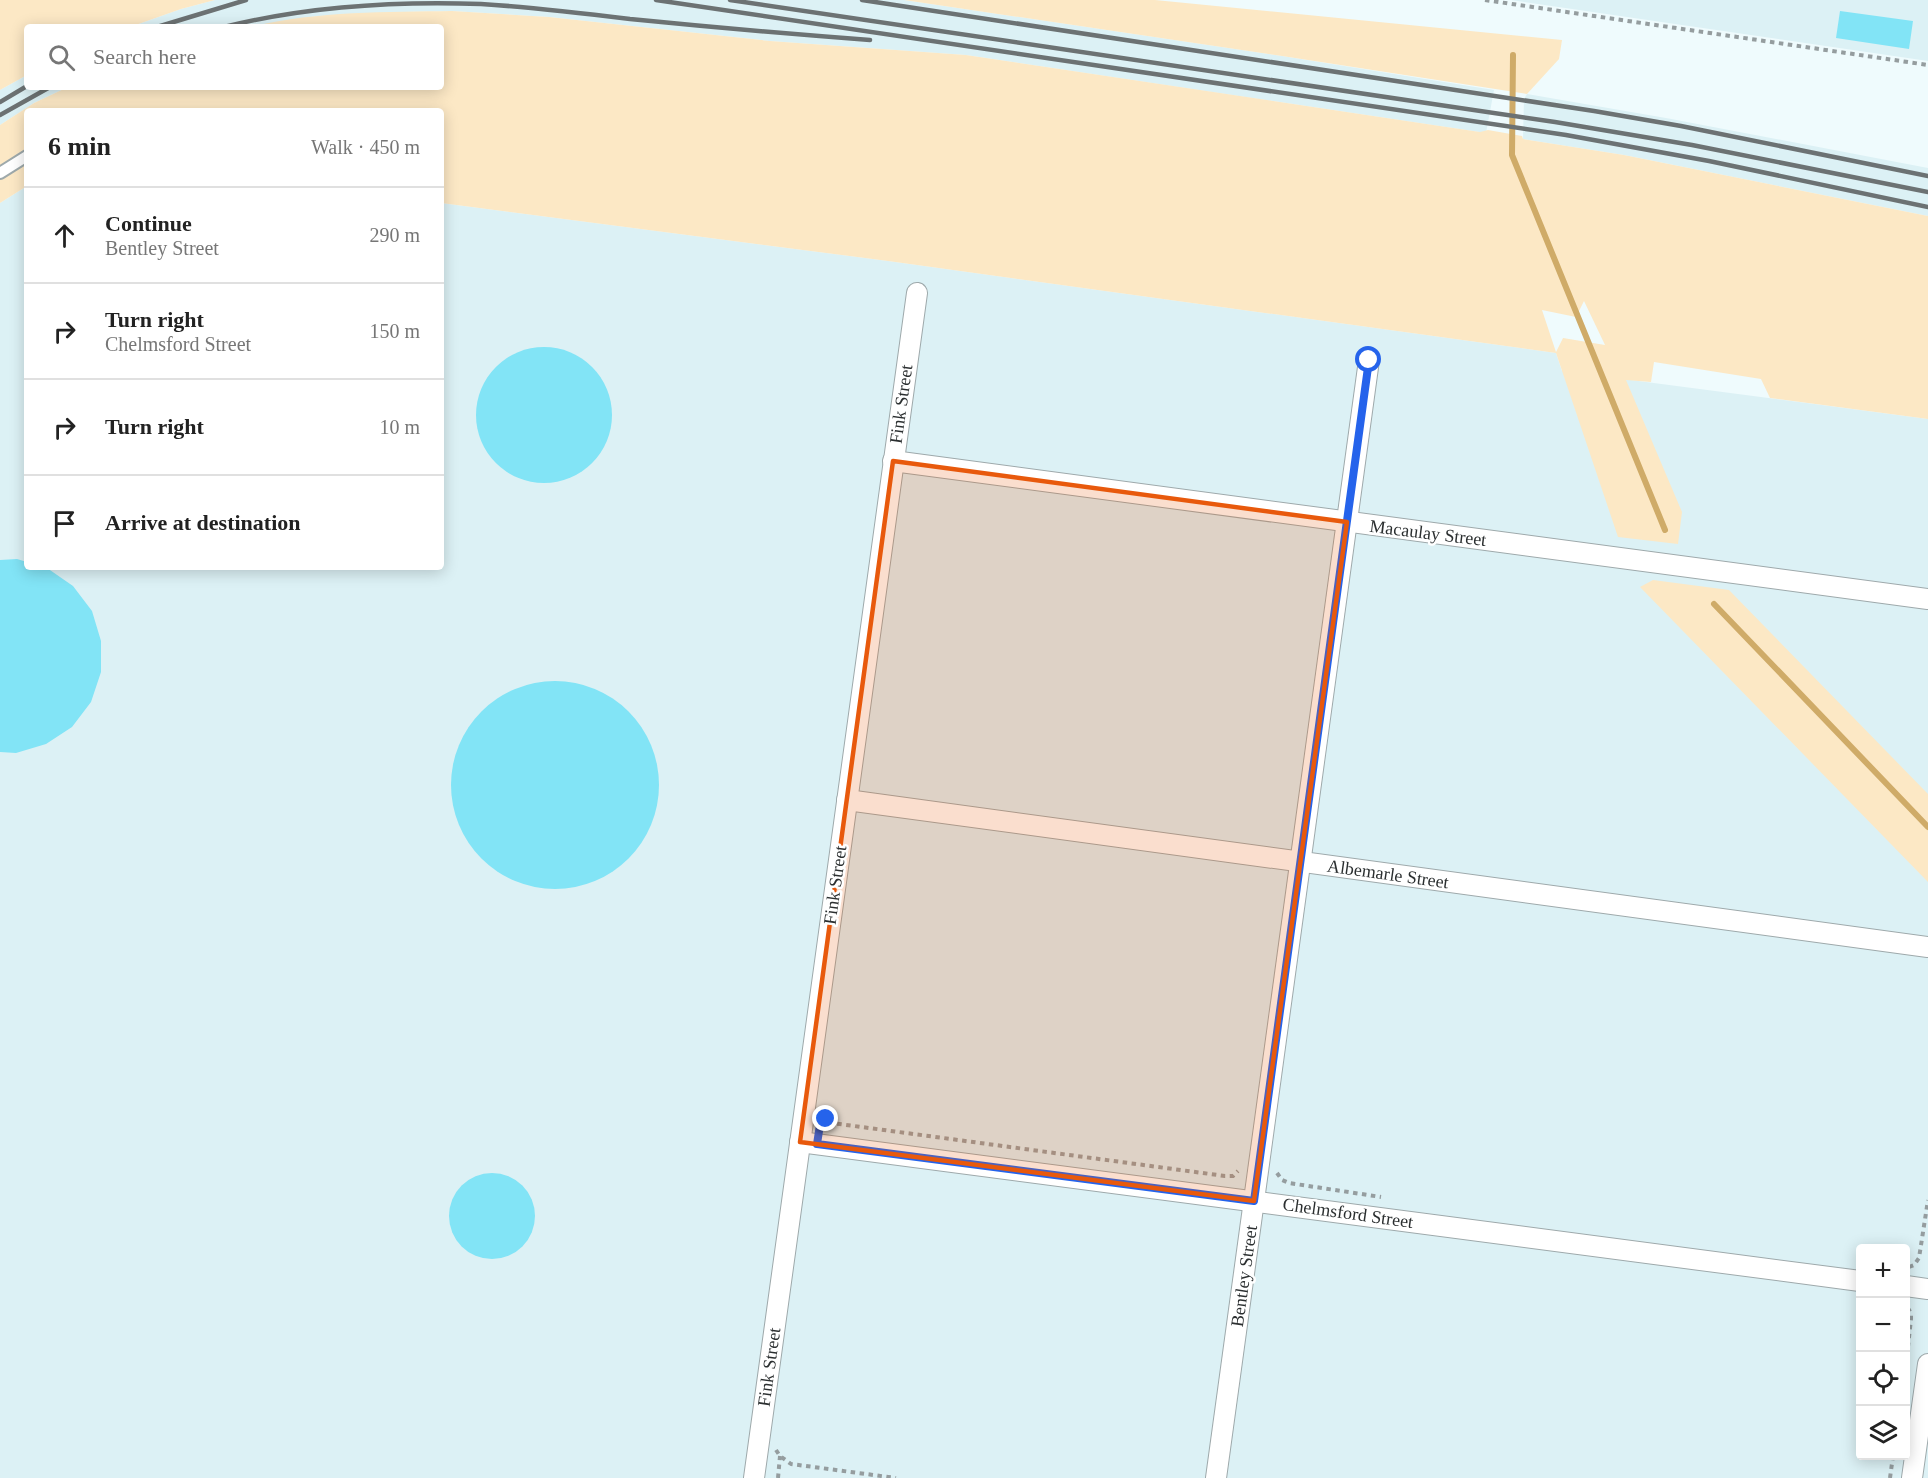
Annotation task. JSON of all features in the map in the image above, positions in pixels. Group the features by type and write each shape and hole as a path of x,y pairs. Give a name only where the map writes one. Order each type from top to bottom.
{"street":[{"name":"Fink Street","path":"754,1478 808,1143 847,800 916,293"},
{"name":"Bentley Street","path":"1216,1478 1369,360"},
{"name":"Macaulay Street","path":"893,461 1928,599"},
{"name":"Albemarle Street","path":"847,800 1928,948"},
{"name":"Chelmsford Street","path":"808,1143 1856,1280"},
{"path":"1910,1287 1928,1289"},
{"path":"1912,1478 1928,1364"}],"lane":[{"path":"0,173 24,158"}],"path":[{"path":"1485,0 1928,65"},
{"path":"808,1143 822,1112 832,1123 843,1125 1225,1176 1233,1176 1239,1169"},
{"path":"1277,1173 1282,1180 1289,1183 1384,1197"},
{"path":"1910,1266 1919,1258 1928,1200"},
{"path":"1910,1312 1910,1327"},
{"path":"776,1441 776,1448 780,1456 790,1464 896,1478"},
{"path":"778,1478 780,1456"},
{"path":"1890,1478 1892,1460"}],"highlighted area":[{"path":"893,461 1347,522 1254,1201 800,1142"}],"shaded area":[{"path":"0,0 215,0 138,24 24,24 24,77 0,90"},
{"path":"215,0 904,0 1494,90 1486,133 966,55 770,41 549,17 452,11 309,17 268,24 138,24"},
{"path":"904,0 1155,0 1562,40 1559,59 1527,94"},
{"path":"1511,0 1928,0 1928,61"},
{"path":"452,11 549,17 770,41 966,55 1480,132 1488,130 1522,136 1523,139 1624,155 1928,216 1928,419 1770,398 1761,379 1654,362 1651,382 1626,380 1682,512 1678,544 1618,537 1556,353 888,261 444,203 444,108 26,108 62,90 444,90 444,24 266,24 326,15","holes":["1584,301 1605,345 1563,338 1556,352 1542,310 1576,317"]},
{"path":"24,77 24,90 62,90 24,108 0,125 0,90"},
{"path":"1527,94 1928,168 1928,216 1624,155 1523,139 1524,99"},
{"path":"24,109 24,188 0,203 0,125"},
{"path":"24,188 24,570 444,570 444,203 888,261 1556,353 1562,371 1928,419 1928,1478 0,1478 0,203"},
{"path":"1653,580 1729,590 1928,794 1928,882 1640,587"}],"building":[{"path":"1840,11 1913,21 1909,49 1836,38"},
{"path":"544,347 570,353 592,367 606,389 612,415 606,441 592,463 570,477 544,483 518,477 496,463 482,441 476,415 482,389 496,367 518,353"},
{"path":"0,560 24,561 24,570 50,570 73,586 92,611 101,641 101,672 91,702 72,727 46,744 16,753 0,752"},
{"path":"545,681 565,681 585,685 604,693 629,711 642,727 651,745 659,775 655,815 651,825 642,843 629,859 613,872 585,885 565,889 545,889 525,885 506,877 481,859 468,843 455,815 451,795 451,775 455,755 463,736 481,711 497,698 525,685"},
{"path":"492,1173 509,1176 523,1185 532,1199 535,1216 532,1233 523,1247 509,1256 492,1259 475,1256 461,1247 452,1233 449,1216 452,1199 461,1185 475,1176"}],"waterway":[{"path":"1513,55 1512,155 1665,530"},
{"path":"1714,604 1928,827"}],"railway":[{"path":"167,24 246,0"},
{"path":"656,0 1566,135 1709,161 1928,207"},
{"path":"730,0 1555,122 1692,145 1928,192"},
{"path":"862,0 1594,111 1681,126 1928,176"},
{"path":"238,24 288,14 352,6 449,3 575,12 690,25 870,40"},
{"path":"0,102 24,88"},
{"path":"0,115 45,90"}],"route":[{"path":"826,1119 822,1112 817,1144 1254,1201 1369,360"}]}
